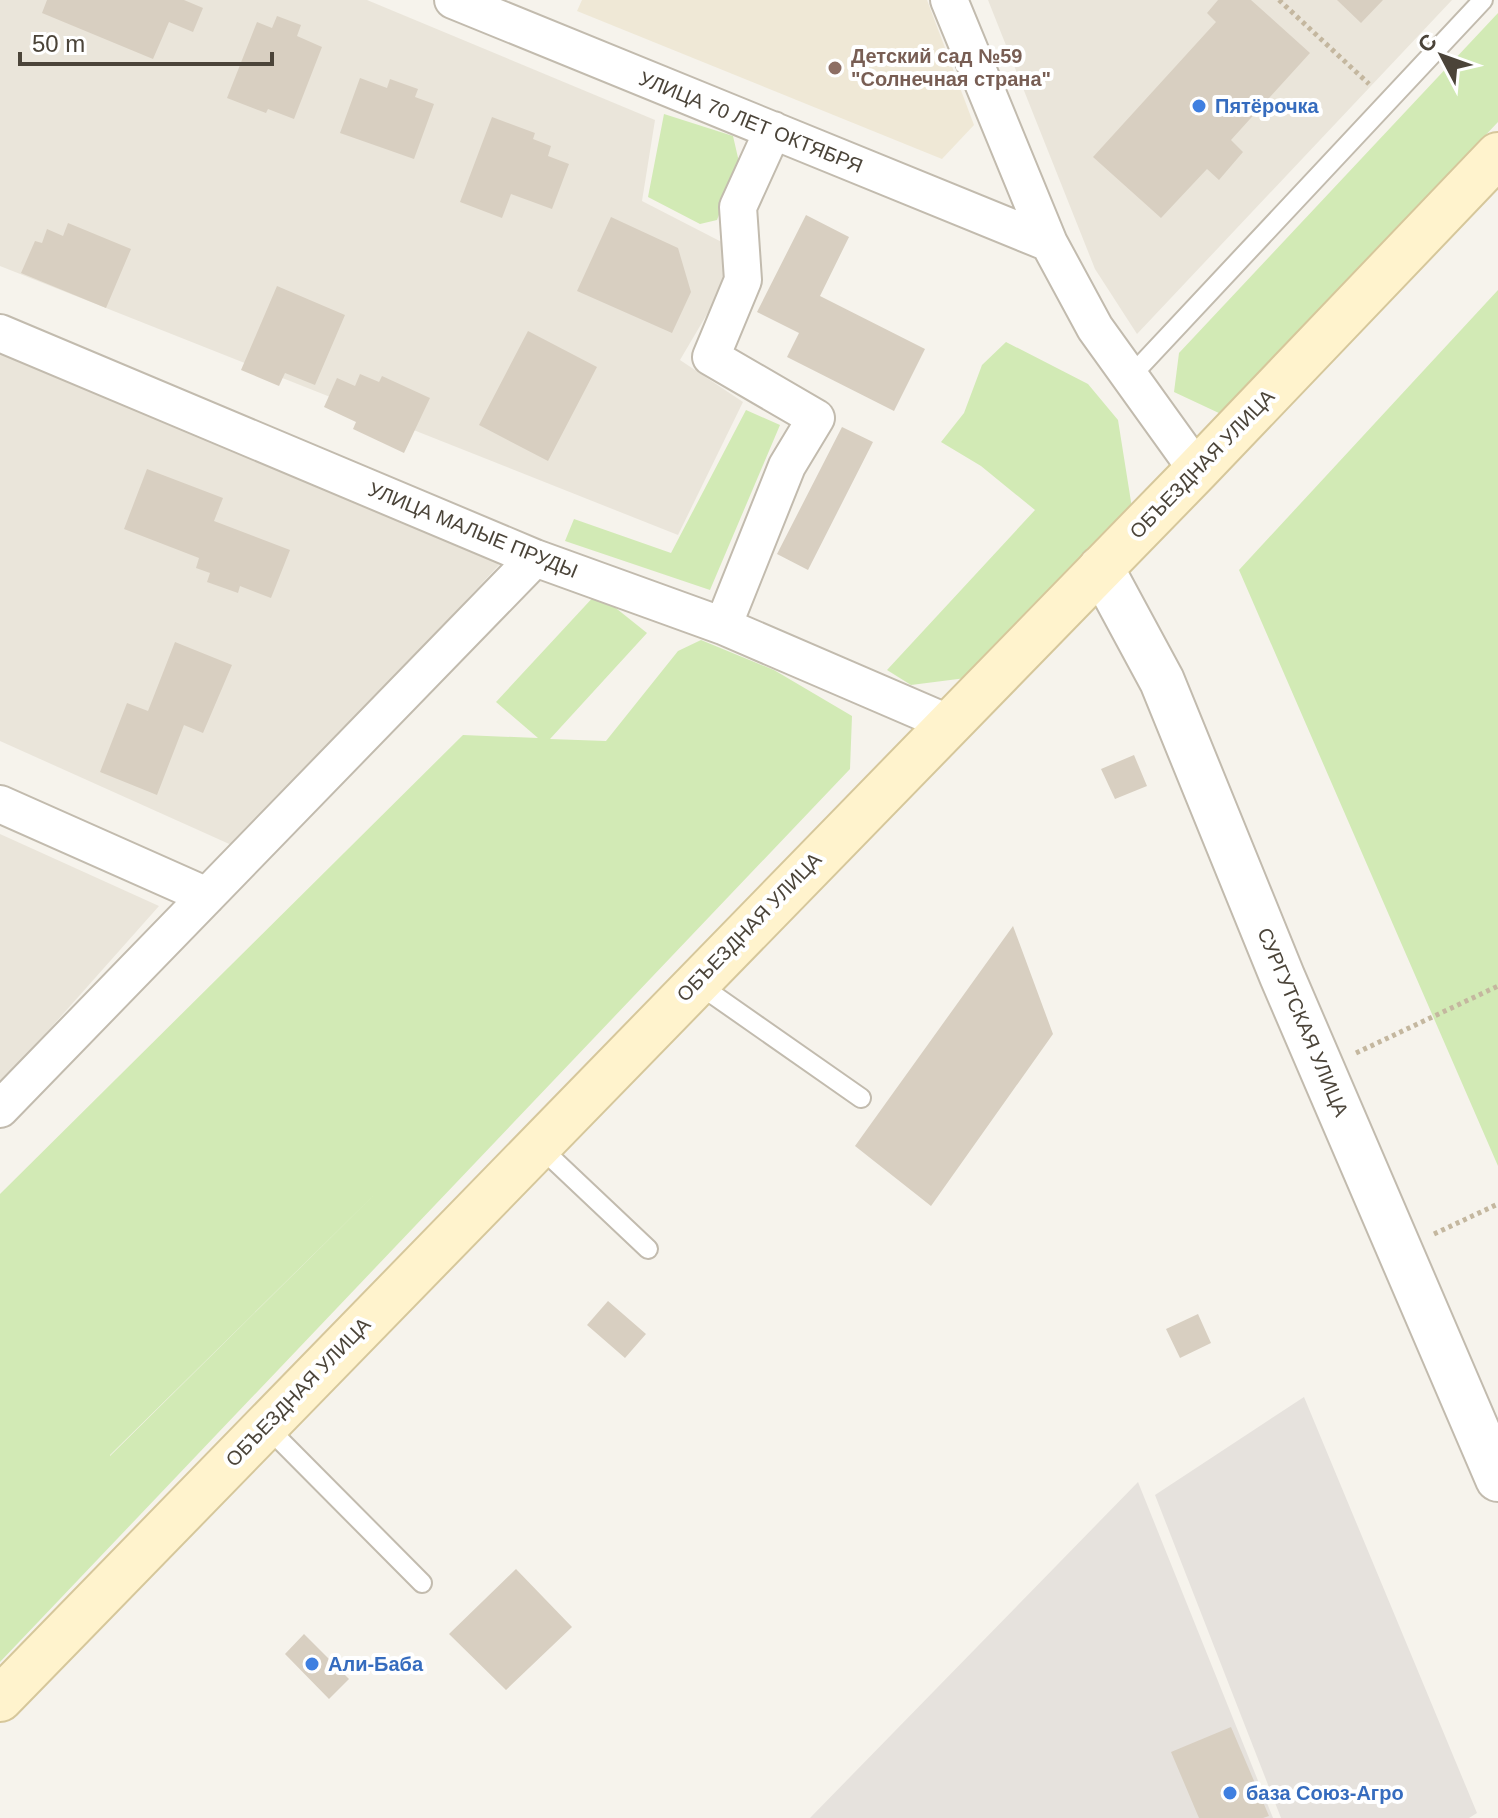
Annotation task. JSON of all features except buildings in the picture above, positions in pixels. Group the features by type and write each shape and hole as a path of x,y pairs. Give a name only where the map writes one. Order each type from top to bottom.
{"main road":[{"name":"ОБЪЕЗДНАЯ УЛИЦА","path":"0,1699 1197,470 1498,155"}],"street":[{"name":"УЛИЦА 70 ЛЕТ ОКТЯБРЯ","path":"453,0 1049,243"},
{"path":"949,0 1049,243 1095,328 1197,470"},
{"path":"723,626 787,466 816,418 711,357 743,280 738,207 773,130"},
{"name":"УЛИЦА МАЛЫЕ ПРУДЫ","path":"0,333 535,558 723,626 948,723"},
{"path":"0,1109 535,558"},
{"name":"СУРГУТСКАЯ УЛИЦА","path":"1101,568 1162,681 1322,1069 1498,1479"},
{"path":"0,804 207,896"}],"lane":[{"path":"1130,377 1483,0"},
{"path":"696,982 861,1098"},
{"path":"538,1145 648,1249"},
{"path":"265,1426 422,1583"}],"path":[{"path":"1279,0 1387,102"},
{"path":"1322,1069 1498,986"},
{"path":"1400,1250 1498,1204"}],"shaded area":[{"path":"0,0 367,0 655,120 642,201 743,253 680,360 743,402 678,535 0,266"},
{"name":"Детский сад №59 \"Солнечная страна\"","path":"582,0 927,0 974,125 942,159 577,11"},
{"path":"988,0 1452,0 1137,334 1095,269"},
{"path":"0,341 484,543 499,565 236,847 0,741"},
{"path":"0,834 159,906 0,1085"},
{"path":"1304,1397 1477,1813 1469,1818 1281,1818 1155,1495"},
{"path":"1138,1482 1273,1818 810,1818"}],"green space":[{"path":"1498,13 1498,122 1221,414 1174,392 1179,353"},
{"path":"664,114 733,136 739,162 717,220 700,224 648,197"},
{"path":"1498,290 1498,1166 1239,570"},
{"path":"1006,342 1088,384 1118,420 1132,508 966,678 911,685 887,670 1035,510 981,466 941,442 964,413 982,365"},
{"path":"746,410 780,425 710,590 565,541 574,519 671,553"},
{"path":"597,593 647,633 550,739 606,741 678,651 701,640 774,670 852,716 850,769 0,1662 0,1194 463,735 538,738 496,702","holes":["384,1185 110,1456 110,1455"]}],"place":[{"name":"Детский сад №59 \"Солнечная страна\"","path":"835,68"},
{"name":"Пятёрочка","path":"1199,106"},
{"name":"Али-Баба","path":"312,1664"},
{"name":"база Союз-Агро","path":"1230,1793"}]}
